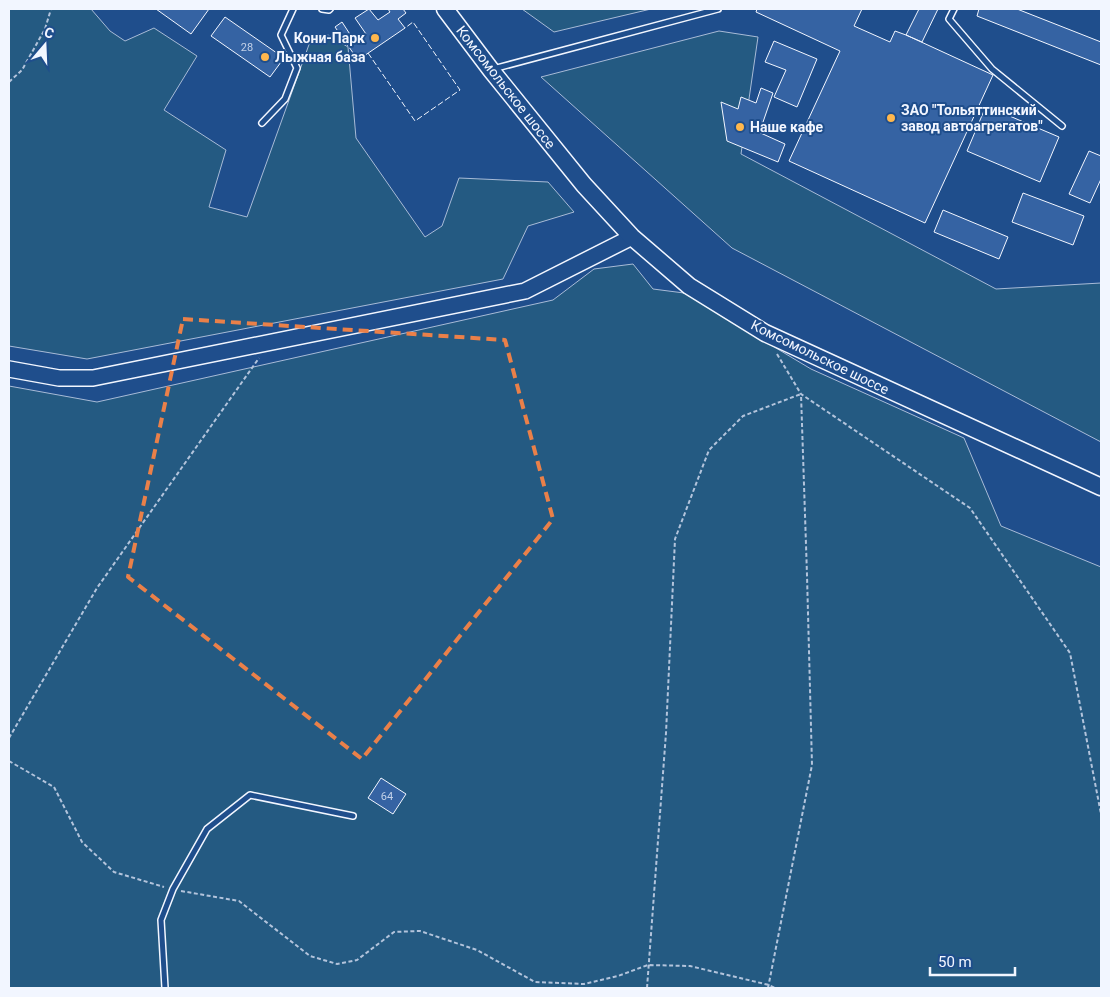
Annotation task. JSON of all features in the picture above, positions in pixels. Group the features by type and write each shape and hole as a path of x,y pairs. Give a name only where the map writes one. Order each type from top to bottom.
{"main road":[{"name":"Комсомольское шоссе","path":"445,9 491,70 584,185 632,237 689,286 765,333 1101,487"}],"street":[{"path":"9,369 59,378 93,378 525,292 632,237"}],"lane":[{"path":"262,123 286,99 297,68 282,35 293,9"},
{"path":"322,9 330,9"},
{"path":"491,70 718,9"},
{"path":"954,9 949,19 992,69 1062,126"},
{"path":"165,988 162,920 173,889 207,829 250,795 353,816"}],"path":[{"path":"9,82 22,70 45,29 51,9"},
{"path":"765,333 801,394 970,508 1070,653 1101,814"},
{"path":"9,738 97,588 270,342"},
{"path":"647,988 666,733 675,539 709,450 743,416 801,394"},
{"path":"768,987 812,765 801,394"},
{"path":"9,762 54,787 82,842 114,872 173,889 239,901 310,956 337,964 357,960 394,932 420,931 477,950 535,982 584,984 618,976 648,965 690,966 775,988"}],"highlighted area":[{"path":"183,319 505,340 553,519 362,759 128,577"}],"shaded area":[{"path":"9,9 91,9 110,31 125,41 154,28 197,56 164,110 226,150 209,207 247,217 311,39 328,35 348,47 356,138 425,237 442,226 459,178 548,182 574,212 528,226 503,279 87,359 9,346"},
{"path":"522,9 651,9 554,32"},
{"path":"719,31 758,37 741,154 996,289 1101,283 1101,442 732,248 541,77"},
{"path":"633,264 653,289 684,293 811,369 964,438 1001,526 1101,567 1101,988 9,988 9,386 97,402 553,300 594,269"}],"building":[{"path":"156,9 209,9 191,34"},
{"name":"Кони-Парк","path":"369,9 378,20 390,12 388,9 403,9 406,13 398,19 405,28 358,60 335,27 342,22 355,42 366,34 355,18"},
{"name":"ЗАО \"Тольяттинский завод автоагрегатов\"","path":"757,9 862,9 854,26 890,42 895,31 993,75 925,223 789,161 840,51 756,12"},
{"path":"919,9 938,9 922,42 906,35"},
{"path":"979,9 1017,9 1101,42 1101,65 977,16"},
{"path":"225,17 284,58 270,77 211,36"},
{"path":"774,41 817,59 797,107 774,97 786,70 765,62"},
{"name":"Наше кафе","path":"761,88 773,93 762,125 755,122 754,130 785,144 778,162 727,141 721,102 738,109 741,97 756,103"},
{"path":"986,106 1059,137 1040,182 967,151"},
{"path":"1089,151 1101,156 1101,179 1090,203 1069,194"},
{"path":"1023,193 1084,216 1073,245 1012,222"},
{"path":"943,210 1008,237 999,259 934,232"},
{"path":"381,778 406,794 393,814 368,798"}],"fence":[{"path":"368,53 415,121 460,90 413,22 405,28"}],"place":[{"name":"Кони-Парк","path":"375,38"},
{"name":"Лыжная база","path":"265,57"},
{"name":"ЗАО \"Тольяттинский завод автоагрегатов\"","path":"891,118"},
{"name":"Наше кафе","path":"740,127"}]}
